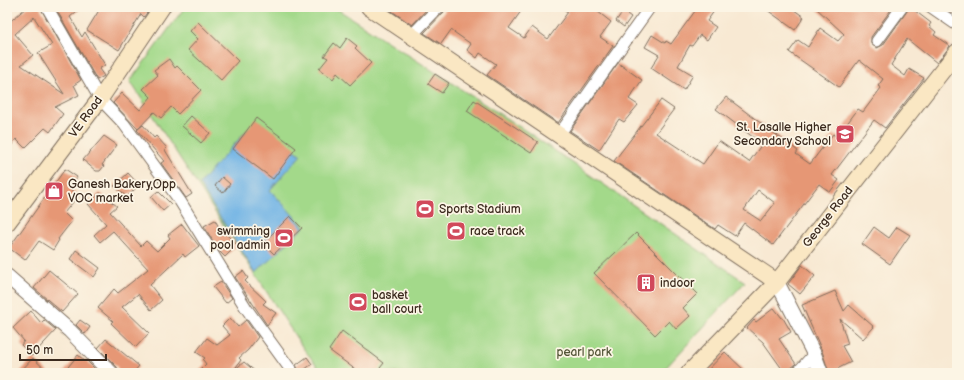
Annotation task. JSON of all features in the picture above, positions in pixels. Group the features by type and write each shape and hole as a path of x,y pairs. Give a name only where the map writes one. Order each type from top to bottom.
{"main road":[{"name":"VE Road","path":"7,223 100,99 162,7"},
{"path":"369,7 558,136 777,282"},
{"name":"George Road","path":"689,373 777,282 957,52"}],"street":[{"path":"47,7 100,99 124,124 180,201 246,308 293,373"},
{"path":"411,36 439,7"},
{"path":"558,136 650,7"},
{"path":"877,41 902,7"},
{"path":"931,7 957,25"},
{"path":"7,276 70,331 111,373"},
{"path":"777,282 814,354 822,373"},
{"path":"797,373 814,354"}],"green space":[{"name":"Sports Stadium","path":"185,7 334,7 532,135 745,282 661,373 323,373 303,348 130,81"}],"water":[{"path":"257,119 301,155 270,190 304,227 256,273 199,184"}],"building":[{"path":"27,7 40,7 81,80 74,85 79,95 55,107 63,114 50,132 45,128 25,148 16,139 7,151 7,24","holes":["34,17 52,45 38,53 64,94 21,65 33,55 15,34"]},
{"path":"60,7 82,7 70,17 82,37 85,32 105,65 99,69 104,76 97,80 56,9"},
{"path":"101,7 151,7 144,17 141,14 119,50 87,30"},
{"path":"386,7 429,7 412,25"},
{"path":"446,7 524,7 509,28 524,38 532,27 548,39 568,12 560,7 600,7 597,11 611,22 600,37 613,46 558,123 487,75 496,64 480,53 477,58 467,50 471,44 451,30 441,44 424,33 444,12"},
{"path":"698,7 717,7 707,21 716,27 707,40 700,35 692,46 690,45 678,66 693,75 684,90 651,68 659,55 645,47 652,35 665,43 666,41 671,44"},
{"path":"763,7 790,7 804,17 795,30"},
{"path":"815,7 893,7 871,37 871,44 877,48 883,45 910,7 931,23 929,26 936,32 934,35 950,46 937,63 907,39 891,65 905,76 909,69 924,78 885,128 874,120 832,175 839,180 830,192 819,184 773,245 744,223 735,236 718,225 715,229 614,161 661,100 674,109 656,133 703,164 719,141 749,162 762,144 716,109 726,97 798,151 796,154 810,164 833,134 837,137 858,109 863,112 881,88 878,86 883,79 859,60 839,87 789,52 798,40 808,47 820,28 838,41 844,34","holes":["758,190 775,203 761,221 744,210"]},
{"path":"623,11 631,17 624,27 616,21"},
{"path":"198,22 238,61 221,80 188,50 198,39 190,31"},
{"path":"347,38 357,46 355,48 371,63 350,85 337,73 333,79 319,69 328,58 324,56 334,43 340,48"},
{"path":"169,59 175,68 177,66 201,90 178,114 171,107 161,118 154,112 138,129 113,103 122,93 140,110 151,97 143,89 158,75 154,70"},
{"path":"618,63 642,80 629,99 638,105 624,122 619,119 599,150 570,131"},
{"path":"435,74 449,83 442,93 428,84"},
{"path":"474,100 538,142 531,153 467,111"},
{"path":"191,116 210,133 201,143 182,126"},
{"path":"256,118 296,148 273,179 233,149"},
{"path":"143,125 154,138 156,136 167,148 165,150 192,194 186,198 161,163 164,161 137,130"},
{"path":"104,136 117,145 102,165 104,166 100,171 96,171 83,160"},
{"path":"65,169 77,177 69,188 78,196 64,213 72,221 58,239 59,240 53,250 39,241 25,260 9,248"},
{"path":"128,173 139,185 127,197 114,186"},
{"path":"222,177 230,184 223,193 215,186"},
{"path":"158,191 171,204 163,211 151,197"},
{"path":"100,193 117,206 110,212 141,246 146,241 157,251 170,238 168,235 182,224 199,246 185,257 183,254 150,285 162,300 151,310 138,294 122,307 149,333 136,347 111,323 113,321 98,308 114,289 118,293 148,269 113,231 100,242 94,235 106,224 88,204"},
{"path":"290,216 302,228 274,254 263,243"},
{"path":"215,220 223,235 225,233 237,245 225,257 218,250 204,226"},
{"path":"874,227 889,238 897,227 910,235 890,264 862,244"},
{"name":"indoor","path":"636,233 697,294 683,308 690,316 676,329 669,321 655,335 594,273"},
{"path":"76,250 100,268 94,277 70,259"},
{"path":"802,265 815,276 800,294 788,284"},
{"path":"49,270 78,294 62,312 34,288"},
{"path":"243,271 248,278 245,281 266,301 263,304 276,313 267,325 235,277"},
{"path":"221,282 232,298 226,303 213,287"},
{"path":"835,291 844,311 849,305 874,327 863,339 840,319 848,344 842,346 851,362 829,373 822,351 802,305"},
{"path":"774,308 783,318 791,332 779,339 796,364 785,373 763,342 747,328 754,320 756,322"},
{"path":"31,311 41,323 44,320 56,330 32,356 21,345 24,341 13,328"},
{"path":"230,318 238,327 246,320 258,337 248,350 239,358 241,360 234,370 244,362 257,373 197,373 206,364 203,360 205,358 196,352 207,338 217,345 230,335 222,326"},
{"path":"80,320 90,327 85,334 76,325"},
{"path":"342,331 384,363 376,373 360,373 329,350"},
{"path":"106,339 139,366 133,373 119,373 117,367 98,348"},
{"path":"725,352 747,373 705,373"},
{"path":"78,355 85,361 86,360 95,369 92,373 63,373"},
{"path":"307,357 312,364 300,373 296,365"},
{"path":"33,358 49,373 19,373"}],"place":[{"name":"St. Lasalle Higher Secondary School","path":"845,134"},
{"name":"Ganesh Bakery,Opp VOC market","path":"54,191"},
{"name":"Sports Stadium","path":"425,209"},
{"name":"race track","path":"456,231"},
{"name":"swimming pool admin","path":"284,238"},
{"name":"indoor","path":"646,283"},
{"name":"basket ball court","path":"358,302"}],"park label":[{"name":"pearl park","path":"584,352"}]}
